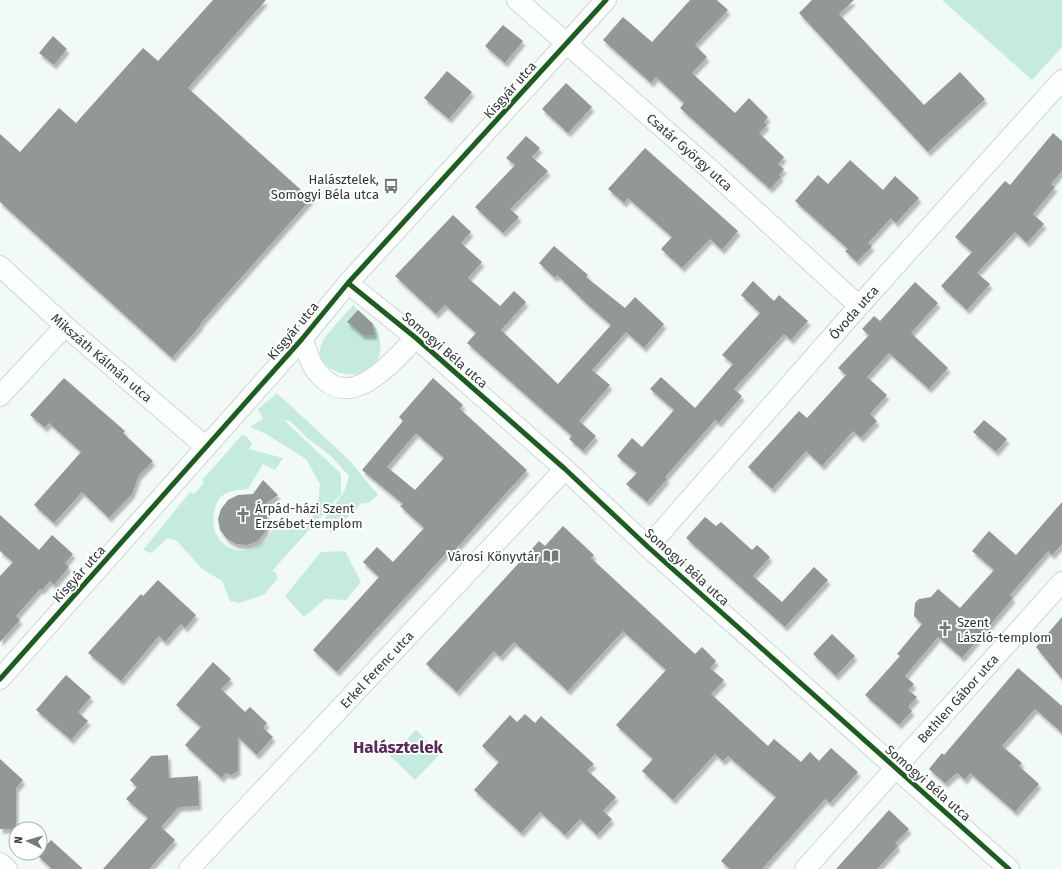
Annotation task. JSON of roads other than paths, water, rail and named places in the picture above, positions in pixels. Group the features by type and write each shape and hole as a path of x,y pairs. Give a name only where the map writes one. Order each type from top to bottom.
{"street":[{"name":"Csatár György utca","path":"517,0 712,171 859,306"},
{"name":"Kisgyár utca","path":"0,679 302,339 348,283 606,0"},
{"name":"Óvoda utca","path":"648,548 859,306 1062,80"},
{"name":"Mikszáth Kálmán utca","path":"0,266 64,326 206,447"},
{"name":"Somogyi Béla utca","path":"348,283 416,338 565,469 648,548 1009,869"},
{"path":"0,396 64,326"},
{"path":"302,339 317,373 335,385 343,388 362,386 373,380 416,338"},
{"name":"Erkel Ferenc utca","path":"189,869 565,469"},
{"name":"Bethlen Gábor utca","path":"805,869 1062,582"},
{"path":"0,863 7,869"}],"place":[{"name":"Halásztelek, Somogyi Béla utca","path":"391,186"},
{"name":"Árpád-házi Szent Erzsébet-templom","path":"243,515"},
{"name":"Városi Könyvtár","path":"551,556"},
{"name":"Szent László-templom","path":"945,629"}],"district":[{"name":"Halásztelek","path":"398,747"}]}
